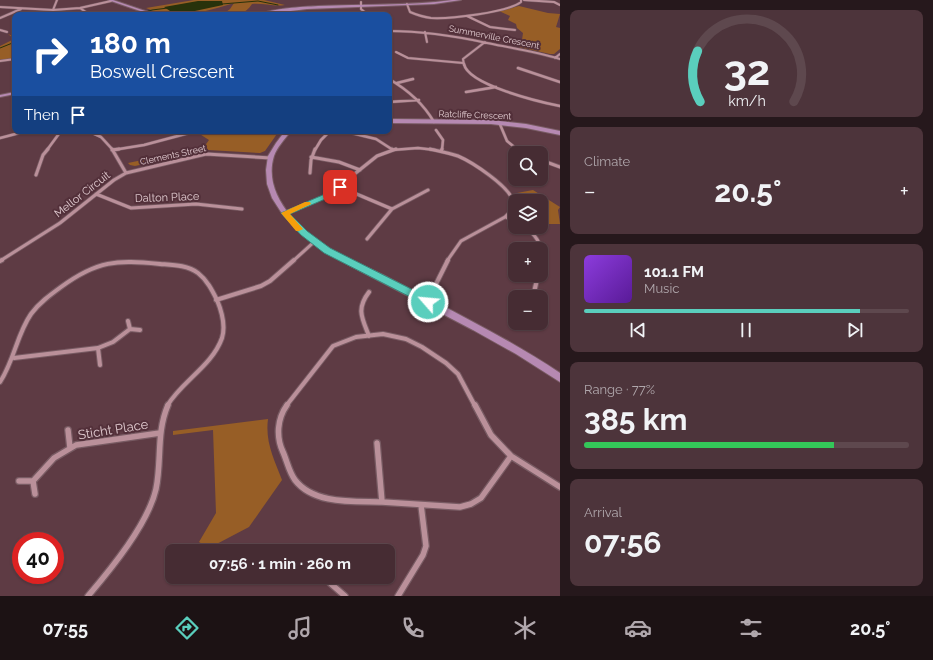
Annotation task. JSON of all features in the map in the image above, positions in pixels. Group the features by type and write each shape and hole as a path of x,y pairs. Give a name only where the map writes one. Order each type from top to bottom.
{"street":[{"path":"53,10 57,0"},
{"path":"0,7 53,10 80,8 110,0 148,12"},
{"path":"350,2 432,4 459,0"},
{"path":"407,4 410,12 420,17 437,18 467,16 520,4 522,0 554,2 560,5"},
{"path":"361,2 361,9 364,12"},
{"path":"268,12 298,4"},
{"path":"80,8 86,12"},
{"path":"14,12 21,9"},
{"path":"0,18 12,13"},
{"path":"467,16 484,25 515,30"},
{"path":"0,30 7,32"},
{"name":"Summerville Crescent","path":"392,30 425,32 485,42 533,51 560,60"},
{"path":"425,32 427,42"},
{"path":"463,63 466,56 485,42"},
{"path":"396,52 408,58 463,63"},
{"path":"555,58 560,54"},
{"path":"0,62 12,60"},
{"path":"463,63 469,73 496,87 529,99 560,106"},
{"path":"518,68 560,82"},
{"path":"397,83 413,79"},
{"path":"392,80 418,100 434,122"},
{"path":"466,92 496,87"},
{"path":"0,96 12,94"},
{"path":"392,102 418,100"},
{"name":"Ratcliffe Crescent","path":"392,121 499,122 560,133"},
{"path":"499,122 506,141 512,146"},
{"path":"436,130 443,139 444,144 441,151"},
{"path":"0,138 15,134"},
{"path":"36,175 43,155 59,134"},
{"name":"Mellor Circuit","path":"0,261 43,236 114,180 126,173 112,150 101,135 98,134"},
{"path":"112,150 144,145 185,134"},
{"path":"286,134 273,152 270,176 271,185 284,213 314,242 343,259 478,327 531,357 560,378"},
{"path":"310,173 311,157 316,146 327,134"},
{"path":"357,134 383,141 393,150"},
{"path":"284,213 327,196 377,156 393,150 420,148 441,151 469,162 506,188 512,197 513,203 511,212 506,217 470,235 458,244 428,302"},
{"name":"Clements Street","path":"126,173 206,154 273,152"},
{"path":"311,157 340,162 360,170"},
{"path":"548,163 560,167"},
{"path":"340,187 392,209"},
{"path":"368,239 392,209 428,190"},
{"name":"Dalton Place","path":"96,194 131,208 196,204 242,209"},
{"path":"533,234 541,242"},
{"path":"216,300 261,286 270,281 314,242"},
{"path":"0,382 10,369 27,320 38,306 79,276 105,264 127,261 185,267 199,274 206,280 223,316 224,326 220,342 209,359 180,388 171,400 162,419 156,490 151,504 141,524 102,581 88,596"},
{"path":"369,336 360,307 364,297 370,292"},
{"path":"128,321 130,329"},
{"path":"14,358 98,348 113,342 130,329 140,330"},
{"path":"511,456 481,498 471,504 460,507 330,499 308,491 293,476 277,435 279,418 285,408 333,346 344,340 369,336 386,334 400,336 450,366 458,374 486,428 504,449 511,456 560,487"},
{"path":"98,348 100,365"},
{"name":"Sticht Place","path":"68,430 70,448"},
{"name":"Sticht Place","path":"33,481 54,458 70,448 87,442 160,433"},
{"path":"377,443 382,502"},
{"path":"19,481 33,481 35,494"},
{"path":"398,596 423,555 426,546 421,505"},
{"path":"331,584 345,596"}],"shaded area":[{"path":"194,0 264,0 285,5 277,6 252,4 244,12 226,12 234,3 199,12 155,12 146,8"},
{"path":"198,1 222,1 223,5 190,12 172,12 164,7"},
{"path":"519,6 548,13 560,14 556,27 560,28 560,49 554,54 550,54 519,47 523,33 517,28 516,24 508,20 510,16 499,11"},
{"path":"12,40 12,57 10,59 0,60 0,46"},
{"path":"200,134 277,134 265,151 260,153 208,150 135,166 128,163 204,147 209,140"},
{"path":"533,190 539,194 518,194"},
{"path":"548,199 560,207 558,210 560,224 548,224"},
{"path":"268,419 267,427 269,443 282,480 249,527 217,544 202,544 199,542 216,513 213,430 173,435 173,431"}],"waterway":[{"path":"222,4 258,1 278,5"},
{"path":"145,12 168,8"},
{"path":"0,48 12,43"}],"slow traffic":[{"path":"299,229 284,213 308,204"}],"route":[{"path":"340,187 327,196 284,213 314,242 343,259 428,302"}]}
